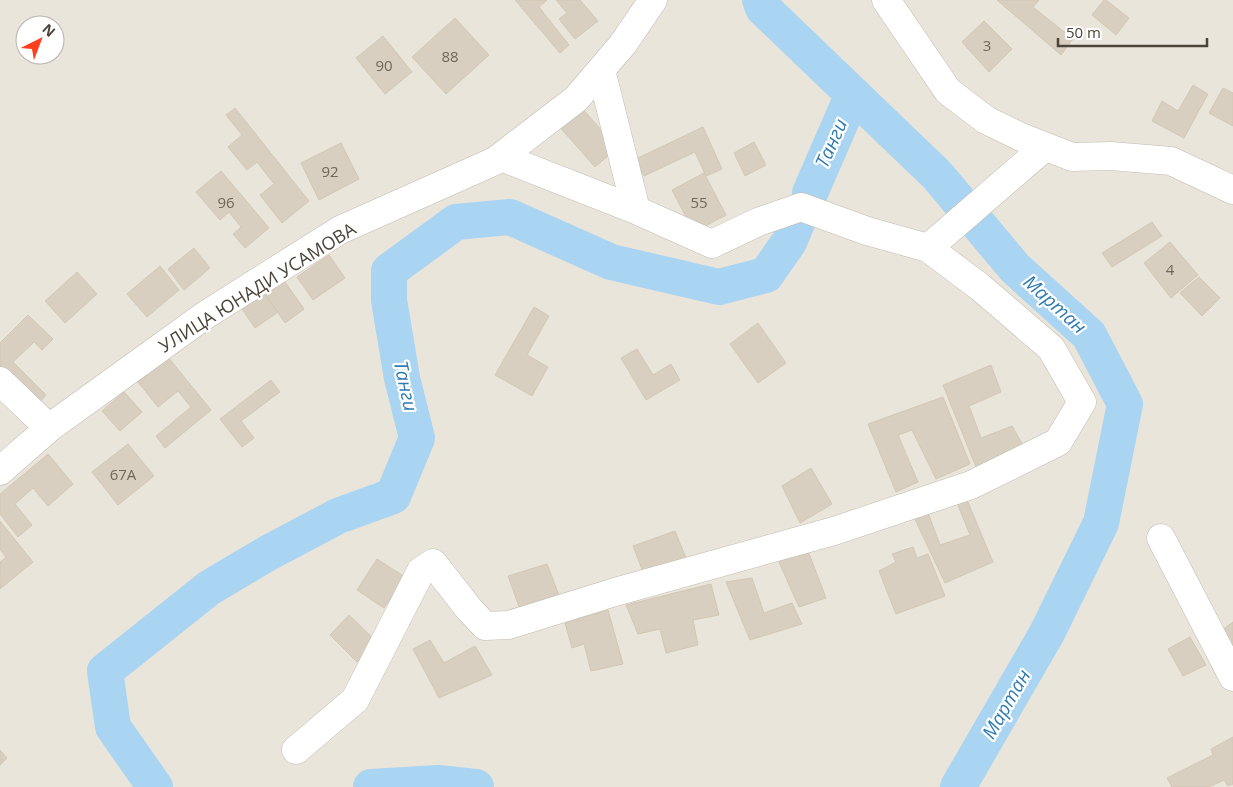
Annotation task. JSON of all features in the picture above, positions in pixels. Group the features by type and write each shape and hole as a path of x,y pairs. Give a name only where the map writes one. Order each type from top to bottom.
{"street":[{"name":"УЛИЦА ЮНАДИ УСАМОВА","path":"0,471 49,428 204,316 340,230 501,157 576,99 623,44 653,0"},
{"path":"886,0 948,91 986,120 1072,157 1110,156 1171,161 1233,190"},
{"path":"601,70 636,210"},
{"path":"928,248 1045,146"},
{"path":"296,750 355,700 420,571 433,563 485,626 509,625 615,592 834,531 971,485 1058,442 1082,402 1051,348 980,287 928,248 867,231 800,207 758,222 712,244 636,210 501,157"},
{"path":"0,381 49,428"},
{"path":"1161,538 1233,677"}],"shaded area":[{"path":"0,0 1233,0 1233,787 0,787"}],"building":[{"path":"515,0 547,0 539,7 569,45 560,53"},
{"path":"556,0 580,0 598,21 575,39 559,19 567,13"},
{"path":"997,0 1039,0 1033,7 1073,39 1061,55"},
{"path":"1104,0 1129,18 1116,35 1092,15"},
{"path":"455,18 489,55 446,94 412,57"},
{"path":"984,21 1012,49 989,72 962,42"},
{"path":"383,36 412,72 385,94 356,58"},
{"path":"1193,85 1208,94 1184,138 1152,121 1162,101 1178,111"},
{"path":"1223,88 1233,93 1233,126 1209,113"},
{"path":"580,106 617,148 595,167 558,125"},
{"path":"235,108 309,201 282,223 260,195 274,184 257,162 247,170 228,147 242,135 226,115"},
{"path":"703,127 722,169 706,176 695,152 644,176 636,159"},
{"path":"754,142 766,165 745,176 734,153"},
{"path":"341,143 359,179 319,200 301,163"},
{"path":"221,171 269,228 245,248 233,234 241,227 229,212 220,220 196,192"},
{"path":"704,173 726,215 694,232 672,190"},
{"path":"1152,222 1162,236 1112,267 1102,253"},
{"path":"1170,242 1198,275 1171,298 1144,263"},
{"path":"194,248 210,268 184,290 168,269"},
{"path":"329,255 345,278 313,300 297,277"},
{"path":"160,266 179,290 147,317 127,294"},
{"path":"77,272 97,294 65,323 45,301"},
{"path":"280,275 304,309 285,323 261,288"},
{"path":"1199,277 1220,298 1202,316 1180,293"},
{"path":"264,293 278,312 255,328 242,309"},
{"path":"534,307 549,316 527,355 548,367 532,396 495,375"},
{"path":"28,315 53,339 42,350 34,342 13,362 46,395 36,406 0,370 0,343"},
{"path":"758,323 786,363 758,383 730,344"},
{"path":"637,349 653,375 671,364 680,380 646,400 621,358"},
{"path":"168,357 211,410 165,448 156,436 191,407 178,391 158,407 138,382"},
{"path":"991,365 1001,392 969,406 981,438 1012,426 1024,447 976,467 943,385"},
{"path":"271,380 280,392 241,421 254,438 242,447 220,419"},
{"path":"124,392 142,412 120,431 102,411"},
{"path":"943,397 970,464 936,479 912,430 898,435 918,482 896,492 868,424"},
{"path":"128,444 154,476 118,505 92,472"},
{"path":"48,454 73,484 48,506 33,488 15,504 32,525 18,537 0,514 0,494"},
{"path":"811,468 832,504 800,523 782,486"},
{"path":"965,495 993,562 945,583 913,515 927,510 940,545 970,535 955,498"},
{"path":"0,521 33,562 0,589 0,562 6,557 0,549"},
{"path":"675,531 688,563 645,577 633,546"},
{"path":"913,547 917,558 928,554 945,596 896,614 879,571 896,562 892,554"},
{"path":"808,551 826,598 799,607 779,562"},
{"path":"377,559 405,577 384,608 357,590"},
{"path":"547,564 562,603 522,615 508,576"},
{"path":"752,578 764,613 792,603 802,624 750,640 726,582"},
{"path":"711,584 719,615 693,620 698,645 666,653 660,629 638,634 626,605"},
{"path":"608,610 623,664 591,671 584,644 572,648 565,623"},
{"path":"349,615 377,642 357,662 330,635"},
{"path":"1233,622 1233,647 1221,631"},
{"path":"1190,637 1206,665 1183,676 1168,649"},
{"path":"430,640 444,663 475,646 492,675 439,698 413,649"},
{"path":"1233,737 1233,784 1228,786 1224,780 1209,787 1172,787 1167,778 1213,755 1211,749"},
{"path":"0,750 7,758 0,765"}],"waterway":[{"name":"Мартан","path":"760,0 763,8 937,175 1015,268 1089,335 1125,404 1101,523 1047,633 958,787"},
{"name":"Танги","path":"810,193 853,94"},
{"name":"Танги","path":"155,787 113,727 105,671 209,588 268,553 338,516 393,496 417,438 402,378 389,300 389,271 456,222 510,217 611,262 719,287 766,275 789,242 797,223"},
{"name":"Мартан","path":"371,787 438,783 476,787"}]}
